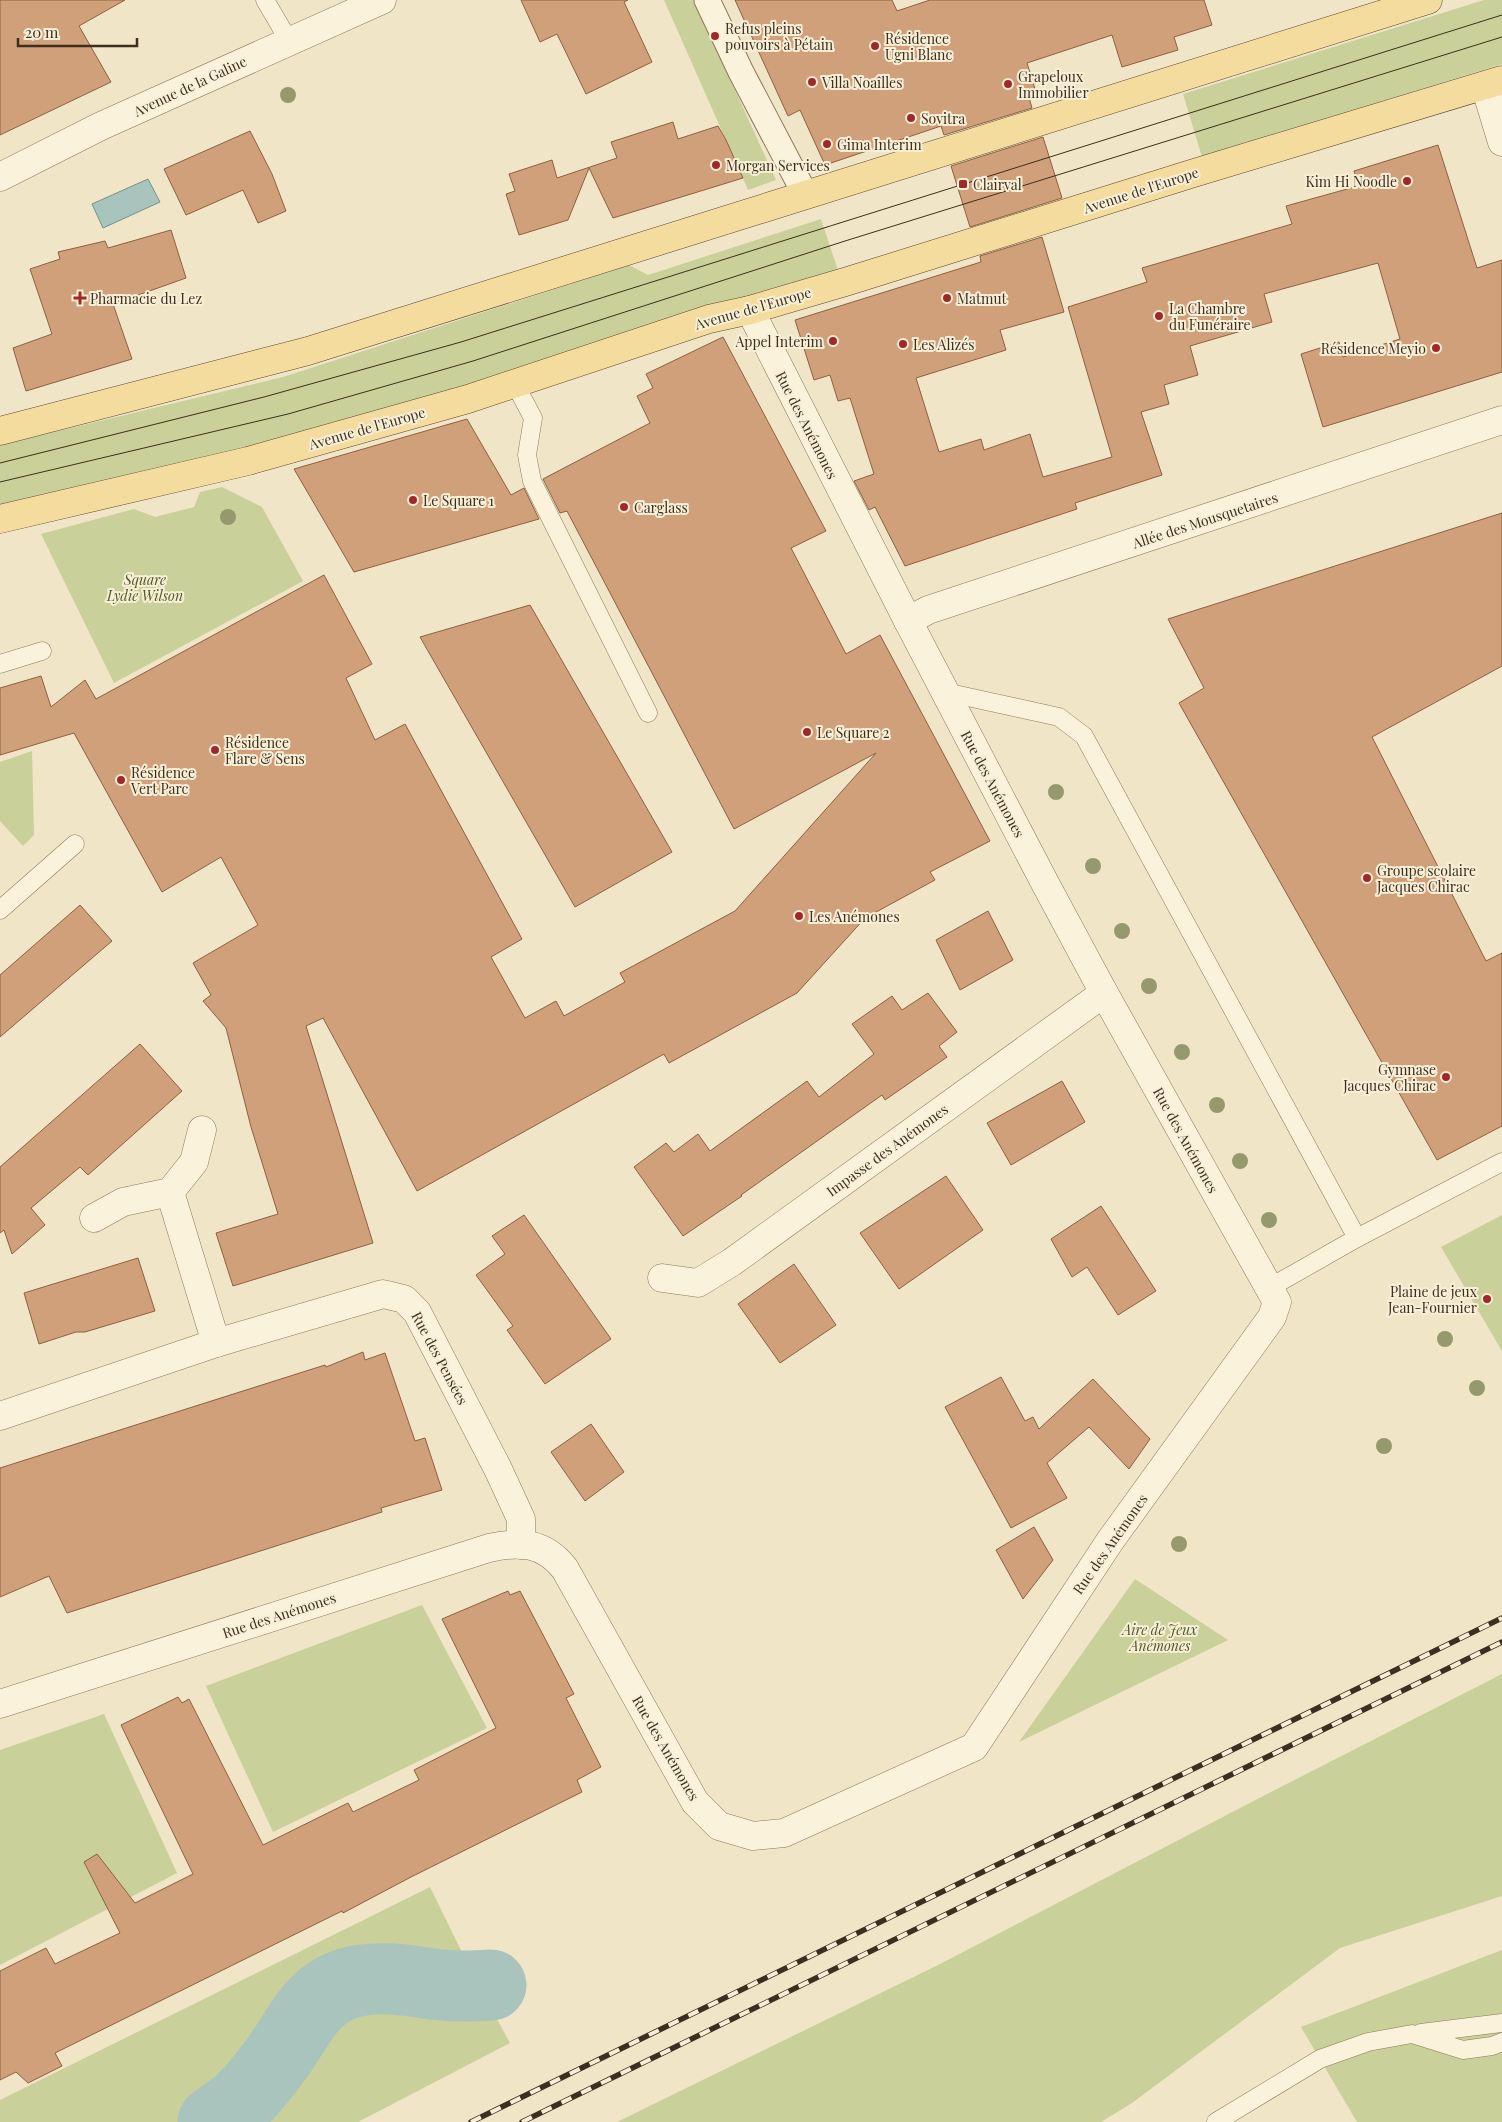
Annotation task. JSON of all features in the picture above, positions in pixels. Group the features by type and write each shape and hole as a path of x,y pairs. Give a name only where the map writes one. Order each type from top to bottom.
{"main road":[{"path":"0,431 308,350 598,261 805,194 1428,0"},
{"name":"Avenue de l'Europe","path":"0,518 257,459 468,399 709,319 750,310 1494,83"}],"street":[{"path":"706,0 741,72 805,194"},
{"name":"Avenue de la Galine","path":"0,178 101,126 371,2"},
{"path":"1494,83 1502,142"},
{"name":"Rue des Anémones","path":"0,1704 489,1548 505,1544 535,1546 548,1552 565,1569 695,1802 719,1826 753,1836 784,1833 974,1747 1110,1541 1272,1317 1277,1302 1104,993 908,621 750,310"},
{"name":"Allée des Mousquetaires","path":"908,621 928,610 1502,420"},
{"name":"Impasse des Anémones","path":"662,1278 698,1283 732,1262 1104,993"},
{"path":"94,1218 123,1202 170,1192 194,1162 202,1130"},
{"path":"170,1192 216,1343"},
{"name":"Rue des Pensées","path":"0,1416 216,1343 383,1294 404,1300 417,1312 498,1469 521,1520 521,1545"}],"lane":[{"path":"265,0 288,41"},
{"path":"515,384 533,418 527,455 532,481 648,713"},
{"path":"0,664 42,651"},
{"path":"945,692 1059,717 1084,736 1357,1238"},
{"path":"0,910 75,844"},
{"path":"1269,1288 1357,1238 1502,1162"},
{"path":"1216,2122 1320,2059 1368,2042 1412,2034 1502,2023"},
{"path":"1412,2034 1463,2050 1492,2046 1502,2042"}],"green space":[{"path":"664,0 694,0 776,180 748,190"},
{"path":"1484,0 1502,0 1502,64 1202,157 1183,94"},
{"path":"821,219 838,270 466,388 255,446 0,505 0,445 283,377 629,265 648,275"},
{"name":"Square Lydie Wilson","path":"222,487 262,507 303,581 114,683 41,534 134,509 155,517 194,507 200,492"},
{"path":"32,751 34,835 23,846 0,821 0,762"},
{"name":"Plaine de jeux Jean-Fournier","path":"1502,1215 1502,1351 1441,1247"},
{"name":"Aire de Jeux Anémones","path":"1135,1579 1228,1640 1019,1742"},
{"path":"422,1605 487,1728 273,1832 206,1686"},
{"path":"1502,1674 1502,1896 1340,1948 1132,2103 1101,2122 617,2122 938,1965"},
{"path":"104,1714 177,1873 0,1965 0,1750"},
{"path":"430,1887 478,1985 510,2043 358,2122 0,2122 0,2100"},
{"path":"1502,1950 1502,2122 1357,2122 1301,2027"}],"water":[{"path":"148,179 160,202 103,228 92,204"}],"building":[{"path":"0,0 125,0 79,26 111,82 0,135"},
{"path":"521,0 628,0 624,2 652,62 586,94 557,34 540,42"},
{"path":"735,0 892,0 897,11 930,0 1204,0 1212,25 1174,37 1178,50 1122,67 1112,35 1027,63 1036,92 1028,94 1032,108 944,135 941,126 825,165 800,110 788,116"},
{"path":"673,122 678,139 718,126 743,178 613,218 589,168 568,220 519,235 506,194 515,191 509,174 552,160 557,178 617,158 611,142"},
{"path":"250,131 272,174 286,211 258,223 243,190 186,215 164,169"},
{"path":"1043,137 1062,198 970,227 951,166"},
{"path":"1438,145 1477,268 1502,260 1502,372 1323,427 1301,354 1339,342 1343,357 1400,339 1378,263 1264,294 1272,322 1190,346 1198,375 1164,385 1169,404 1141,412 1162,475 1075,503 1077,509 905,566 875,507 869,510 854,481 874,474 850,398 838,401 830,375 814,380 795,320 981,262 980,256 1042,237 1064,312 1000,330 1006,350 916,378 939,452 981,439 984,450 1030,434 1043,477 1112,457 1068,307 1147,282 1142,268 1292,224 1286,206 1358,186 1354,171"},
{"path":"171,230 186,278 113,304 132,359 26,391 13,348 52,334 30,269 60,259 58,252 105,241 108,248"},
{"path":"723,337 826,531 791,548 846,654 880,635 990,841 930,872 935,880 865,918 797,993 669,1063 664,1054 417,1191 323,1018 306,1026 373,1243 233,1286 216,1233 278,1214 251,1127 226,1028 203,1001 211,995 193,963 258,925 221,857 162,892 74,733 0,755 0,688 41,676 51,707 85,680 96,699 324,575 372,664 346,678 375,740 405,724 522,939 491,957 525,1018 556,1001 564,1016 625,982 620,973 735,911 876,753 734,829 567,511 560,513 543,479 650,423 637,396 653,388 646,374"},
{"name":"Le Square 1","path":"467,419 511,495 524,488 539,519 354,572 294,469"},
{"name":"Groupe scolaire Jacques Chirac","path":"1502,513 1502,666 1372,737 1486,961 1502,953 1502,1126 1437,1160 1179,703 1204,688 1168,619"},
{"path":"530,605 672,852 575,907 420,637"},
{"path":"80,905 112,941 0,1037 0,975"},
{"path":"988,911 1013,960 960,990 936,940"},
{"path":"928,993 957,1032 939,1046 947,1057 885,1100 882,1095 683,1236 634,1167 666,1143 674,1152 698,1134 710,1151 807,1081 819,1097 874,1054 852,1024 892,996 902,1010"},
{"path":"140,1044 182,1091 88,1175 80,1167 31,1208 45,1225 12,1254 4,1230 0,1233 0,1167"},
{"path":"1062,1081 1085,1122 1011,1165 987,1123"},
{"path":"946,1176 983,1230 899,1289 860,1233"},
{"path":"1101,1206 1156,1291 1118,1315 1087,1267 1072,1277 1051,1239"},
{"path":"524,1215 611,1339 545,1384 507,1330 513,1326 476,1275 505,1254 492,1236"},
{"path":"138,1258 155,1311 39,1344 24,1293"},
{"path":"794,1264 836,1325 780,1363 738,1304"},
{"path":"363,1352 365,1360 385,1353 415,1441 425,1438 442,1490 381,1508 382,1512 67,1613 49,1576 0,1597 0,1468 325,1365 326,1367"},
{"path":"1001,1377 1025,1421 1033,1417 1039,1429 1093,1379 1150,1439 1129,1469 1089,1427 1047,1463 1067,1498 1011,1528 945,1407"},
{"path":"591,1424 624,1472 585,1501 551,1452"},
{"path":"1034,1527 1053,1560 1023,1599 996,1550"},
{"path":"508,1591 510,1595 520,1591 574,1694 566,1698 601,1767 577,1780 582,1792 343,1913 342,1911 55,2053 62,2066 28,2083 16,2072 0,2080 0,1971 46,1948 55,1964 120,1933 84,1862 97,1854 135,1903 193,1874 121,1725 178,1697 182,1703 189,1699 263,1845 348,1803 353,1812 419,1780 414,1770 496,1728 442,1619"}],"waterway":[{"path":"213,2122 237,2105 250,2092 277,2058 302,2019 321,1998 332,1990 346,1984 374,1979 393,1979 455,1986 491,1985"}],"tram line":[{"path":"0,463 264,397 461,342 1502,15"},
{"path":"0,482 288,414 473,361 845,241 1502,37"}],"railway":[{"path":"471,2122 1502,1618"},
{"path":"522,2122 1502,1642"}],"place":[{"name":"Refus pleins pouvoirs à Pétain","path":"715,36"},
{"name":"Résidence Ugni Blanc","path":"875,46"},
{"name":"Villa Noaîlles","path":"812,82"},
{"name":"Grapeloux Immobilier","path":"1008,84"},
{"name":"Sovitra","path":"911,118"},
{"name":"Gima Interim","path":"827,144"},
{"name":"Morgan Services","path":"716,165"},
{"name":"Kim Hi Noodle","path":"1407,181"},
{"name":"Clairval","path":"963,184"},
{"name":"Pharmacie du Lez","path":"80,298"},
{"name":"Matmut","path":"947,298"},
{"name":"La Chambre du Funéraire","path":"1159,316"},
{"name":"Appel Interim","path":"833,341"},
{"name":"Les Alizés","path":"903,344"},
{"name":"Résidence Meyio","path":"1436,348"},
{"name":"Le Square 1","path":"413,500"},
{"name":"Carglass","path":"624,507"},
{"name":"Le Square 2","path":"807,732"},
{"name":"Résidence Flare & Sens","path":"215,750"},
{"name":"Résidence Vert Parc","path":"121,780"},
{"name":"Groupe scolaire Jacques Chirac","path":"1367,878"},
{"name":"Les Anémones","path":"799,916"},
{"name":"Gymnase Jacques Chirac","path":"1446,1077"},
{"name":"Plaine de jeux Jean-Fournier","path":"1487,1299"}]}
